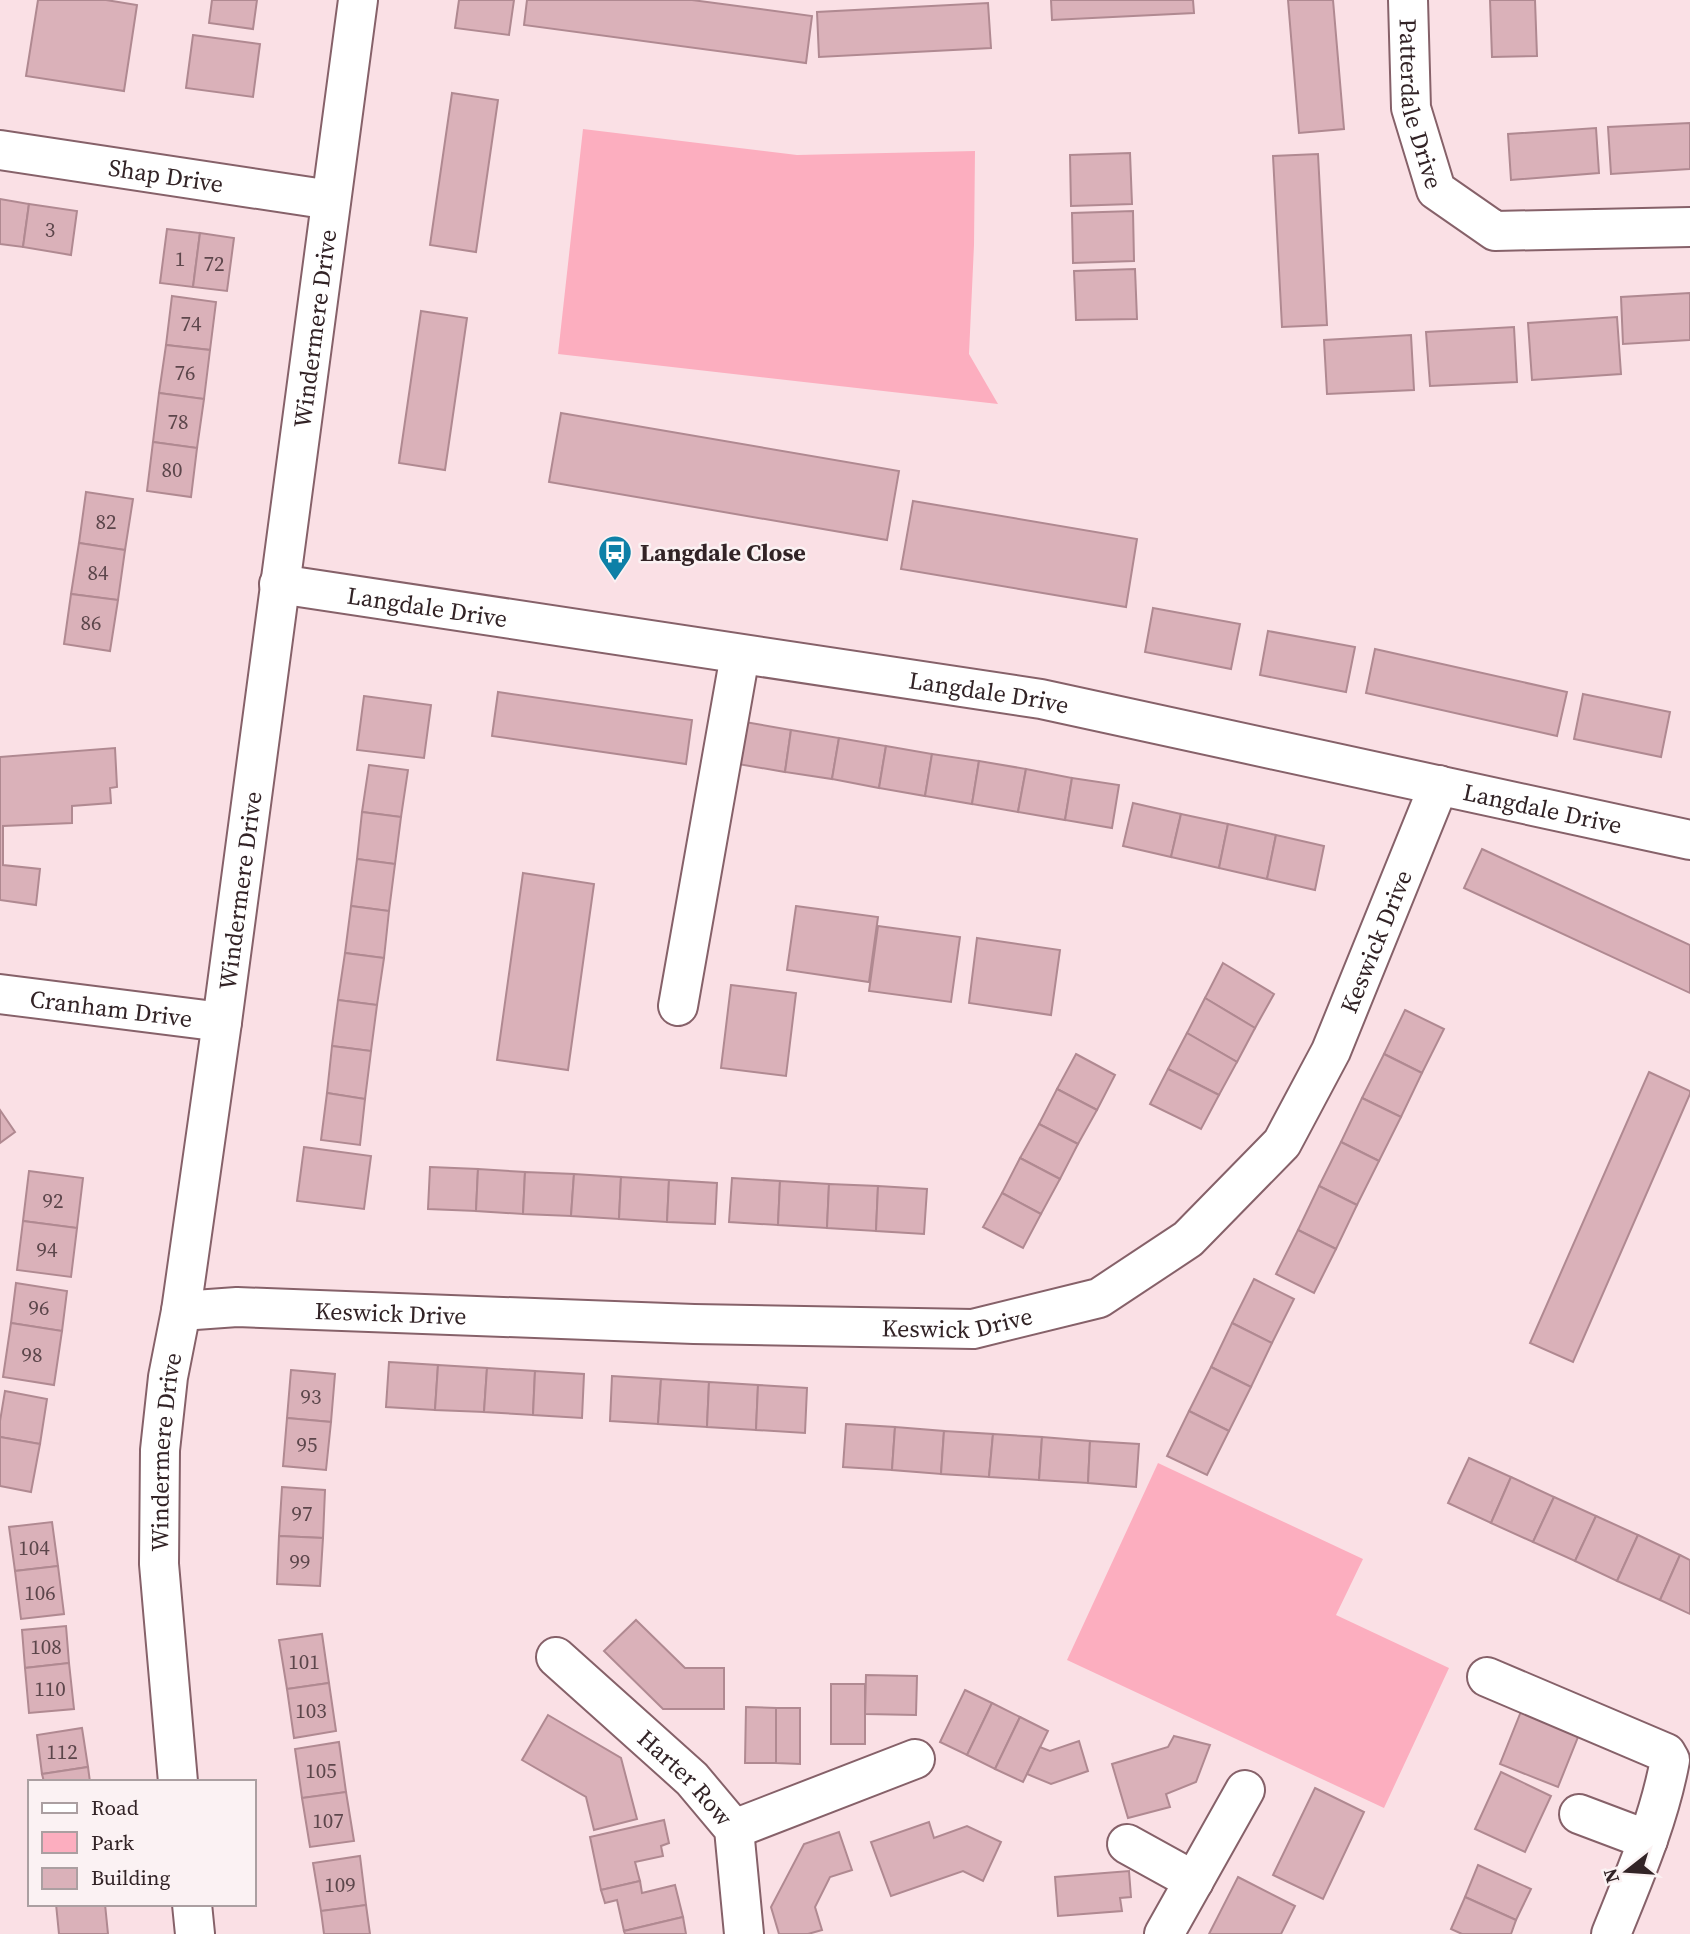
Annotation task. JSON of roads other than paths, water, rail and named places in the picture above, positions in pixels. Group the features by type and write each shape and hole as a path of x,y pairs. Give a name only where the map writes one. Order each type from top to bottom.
{"street":[{"name":"Windermere Drive","path":"177,1780 159,1564 160,1450 168,1377 181,1311 222,1023 358,0"},
{"name":"Patterdale Drive","path":"1408,0 1411,108 1436,190 1495,231 1690,227"},
{"name":"Shap Drive","path":"0,150 331,200"},
{"name":"Langdale Drive","path":"279,584 1041,699 1690,840"},
{"path":"678,1006 740,655"},
{"name":"Keswick Drive","path":"181,1311 237,1307 681,1324 973,1329 1099,1298 1188,1239 1282,1143 1331,1051 1439,785"},
{"name":"Cranham Drive","path":"0,994 222,1023"},
{"name":"Harter Row","path":"556,1657 692,1779 734,1829 744,1934"},
{"path":"1487,1677 1666,1753 1670,1760 1665,1789 1648,1840 1611,1934"},
{"path":"734,1829 915,1759"},
{"path":"1164,1934 1245,1790"},
{"path":"1579,1814 1648,1840"},
{"path":"1127,1844 1194,1881"},
{"path":"192,1906 195,1934"}],"place":[{"name":"Langdale Close","path":"615,582"}]}
